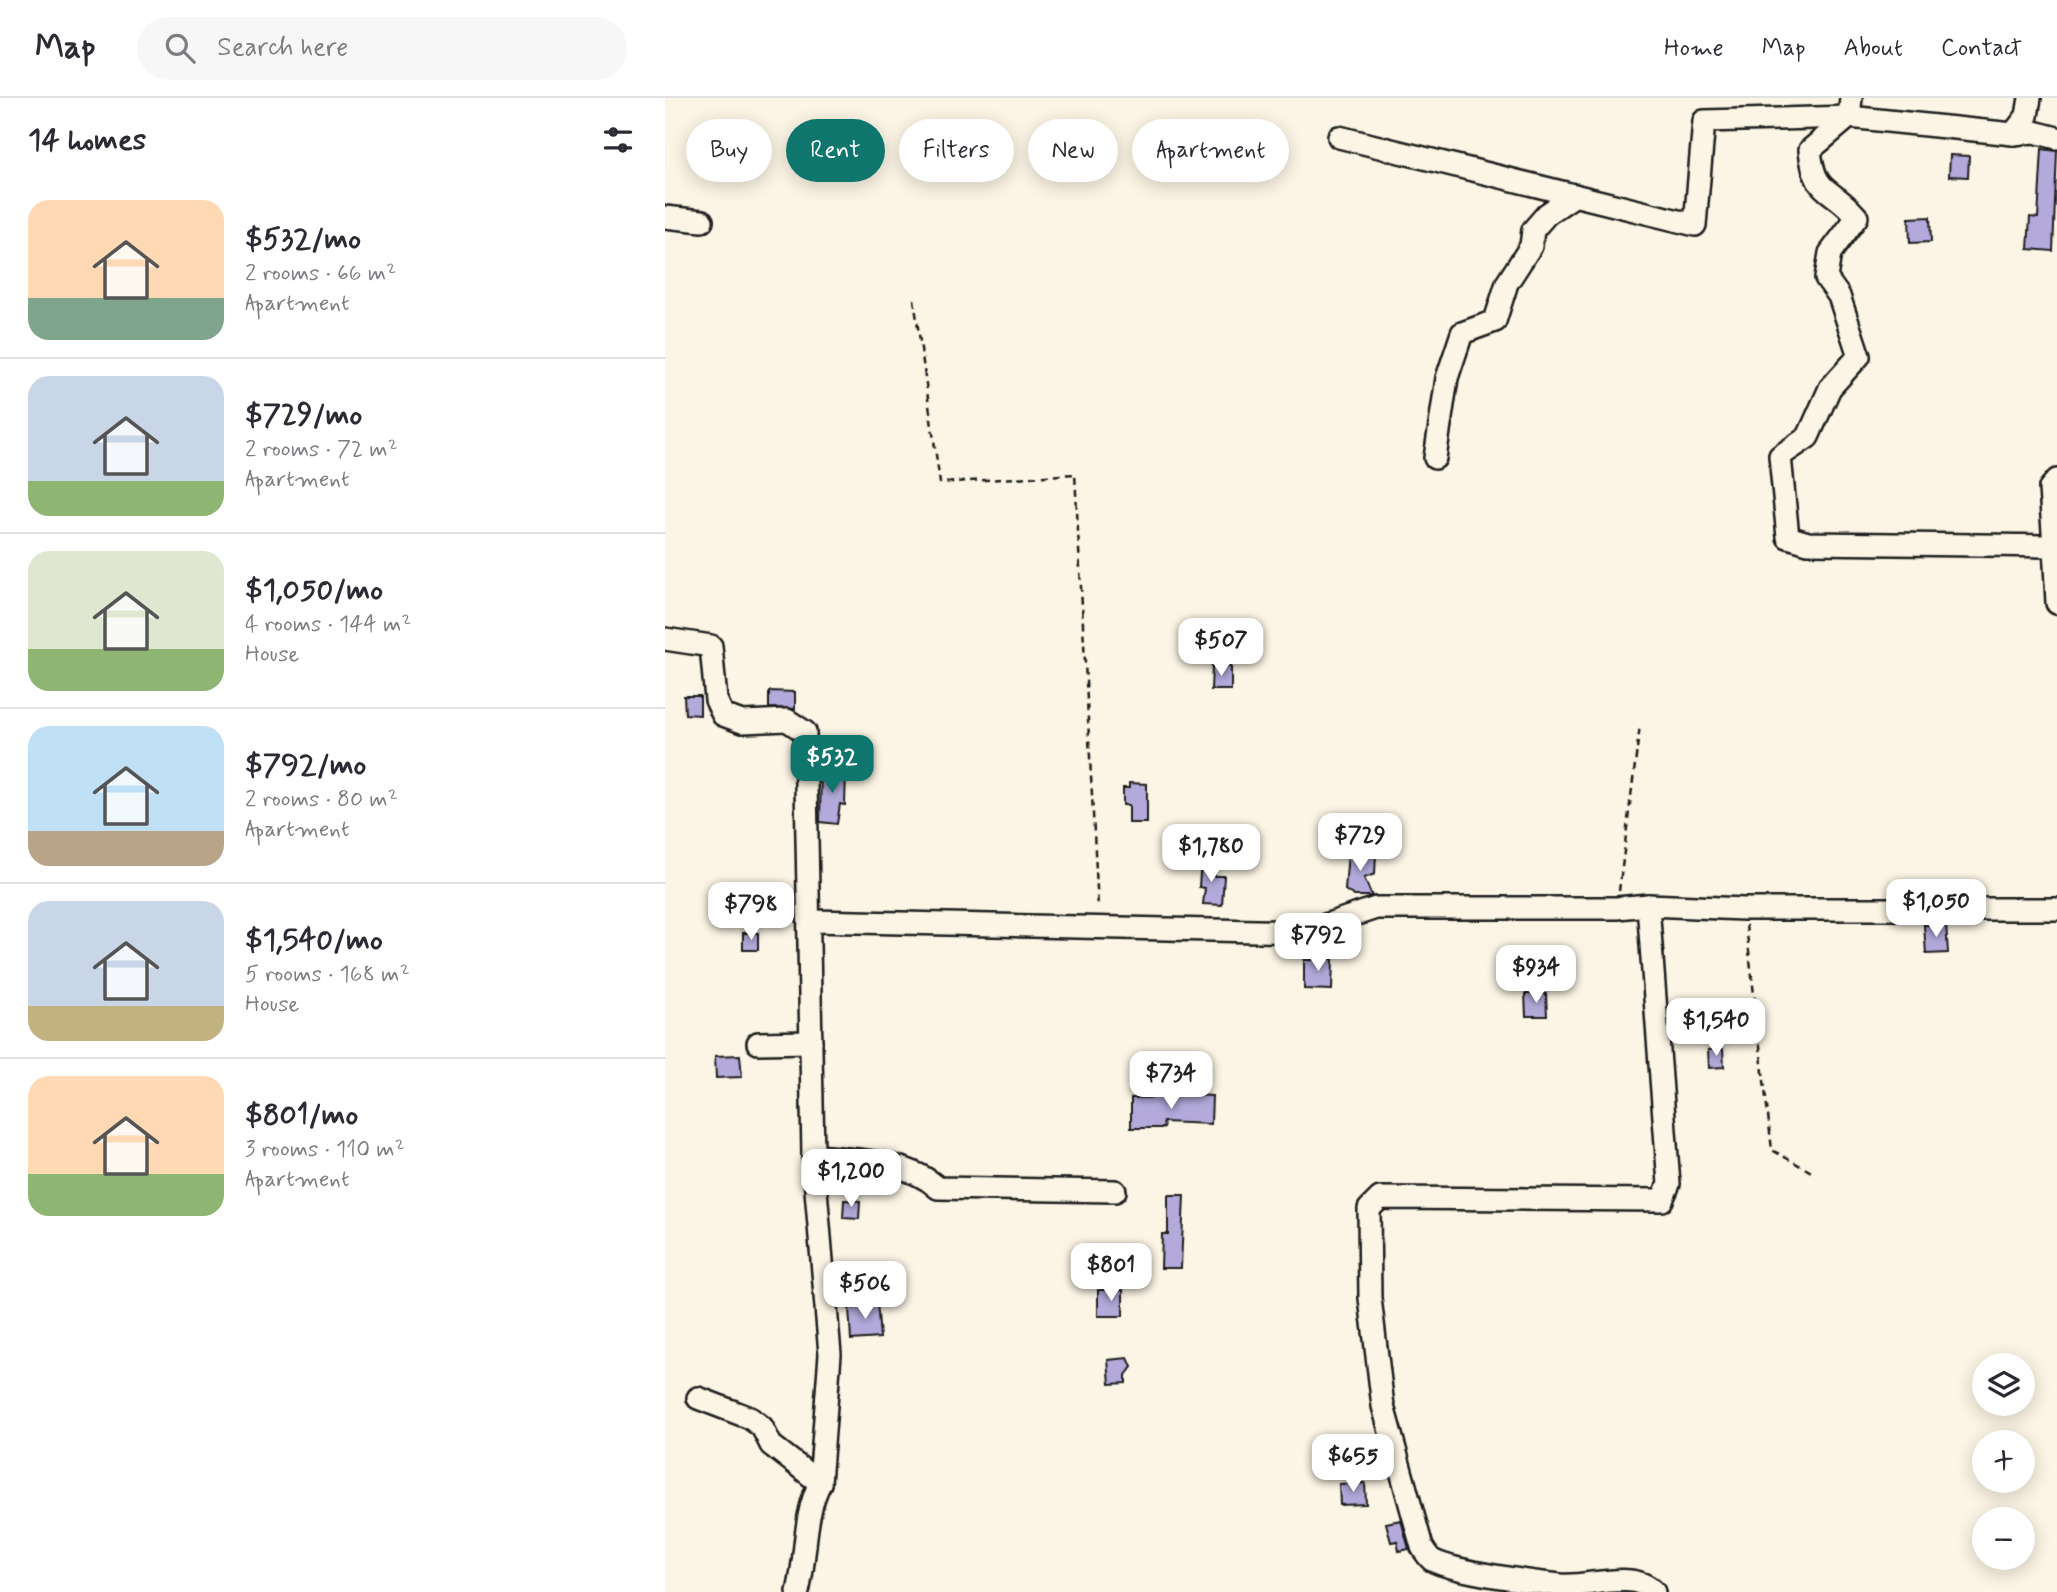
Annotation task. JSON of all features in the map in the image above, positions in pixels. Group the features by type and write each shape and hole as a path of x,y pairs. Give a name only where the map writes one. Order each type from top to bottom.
{"street":[{"path":"2013,134 2027,116 2030,98"},
{"path":"1850,108 1810,150 1813,174 1821,188 1840,197 1857,217 1830,253 1826,278 1839,296 1859,356 1830,388 1808,437 1780,456 1788,537 1808,543 2054,546"},
{"path":"1339,137 1695,225 1704,121 1850,108 2013,134 2034,132 2057,138"},
{"path":"1435,458 1447,378 1462,333 1495,321 1507,283 1531,246 1533,230 1546,214 1575,195"},
{"path":"665,217 702,221"},
{"path":"2057,480 2050,488 2057,603"},
{"path":"665,639 711,646 716,700 723,715 741,722 787,720 805,732 806,878 811,921 813,1156 829,1354 820,1483 809,1504 806,1560 798,1592"},
{"path":"811,921 1304,932 1376,908 1617,908 1648,905 1744,909 2057,909"},
{"path":"1648,905 1669,1184 1662,1200 1380,1198 1369,1209 1370,1298 1383,1406 1422,1547 1429,1558 1453,1567 1562,1585 1630,1581 1648,1585 1654,1592"},
{"path":"758,1043 811,1042"},
{"path":"813,1156 890,1165 925,1175 938,1188 1115,1191"},
{"path":"698,1398 750,1418 762,1427 771,1445 820,1483"}],"path":[{"path":"914,299 940,483 1075,474 1098,926"},
{"path":"1617,908 1640,725"},
{"path":"1744,909 1772,1150 1815,1174"}],"building":[{"path":"2042,149 2057,151 2053,251 2028,249 2030,217 2038,218"},
{"path":"1950,155 1969,156 1968,177 1949,176"},
{"path":"1930,217 1931,242 1910,243 1909,218"},
{"path":"1212,666 1231,667 1231,690 1211,690"},
{"path":"769,691 795,692 795,709 769,708"},
{"path":"684,696 700,696 700,715 685,714"},
{"path":"821,771 846,771 845,805 840,804 837,824 820,822"},
{"path":"1129,783 1147,784 1147,823 1129,823 1129,805 1123,805 1123,788 1129,788"},
{"path":"1348,852 1376,854 1375,874 1364,878 1372,896 1354,896 1345,890"},
{"path":"1201,860 1215,862 1214,876 1224,876 1222,905 1203,904 1205,888 1199,887"},
{"path":"1946,924 1948,953 1926,954 1924,925"},
{"path":"743,933 758,933 758,950 743,950"},
{"path":"1313,952 1325,953 1324,959 1333,959 1332,990 1304,989 1304,960 1312,960"},
{"path":"1525,994 1546,994 1547,1016 1526,1016"},
{"path":"1723,1049 1724,1067 1709,1068 1708,1050"},
{"path":"740,1055 742,1077 716,1078 715,1056"},
{"path":"1172,1094 1212,1096 1211,1124 1163,1122 1164,1128 1131,1128 1131,1098 1172,1097"},
{"path":"1168,1195 1184,1195 1181,1268 1161,1268 1162,1234 1168,1234"},
{"path":"844,1200 860,1201 859,1219 843,1218"},
{"path":"1098,1290 1123,1290 1123,1316 1098,1316"},
{"path":"877,1301 880,1338 851,1340 849,1308 860,1307 860,1302"},
{"path":"1128,1358 1132,1367 1126,1375 1126,1383 1110,1384 1108,1360"},
{"path":"1365,1483 1366,1504 1340,1505 1339,1484"},
{"path":"1401,1520 1409,1549 1399,1551 1397,1541 1391,1542 1386,1523"}]}
